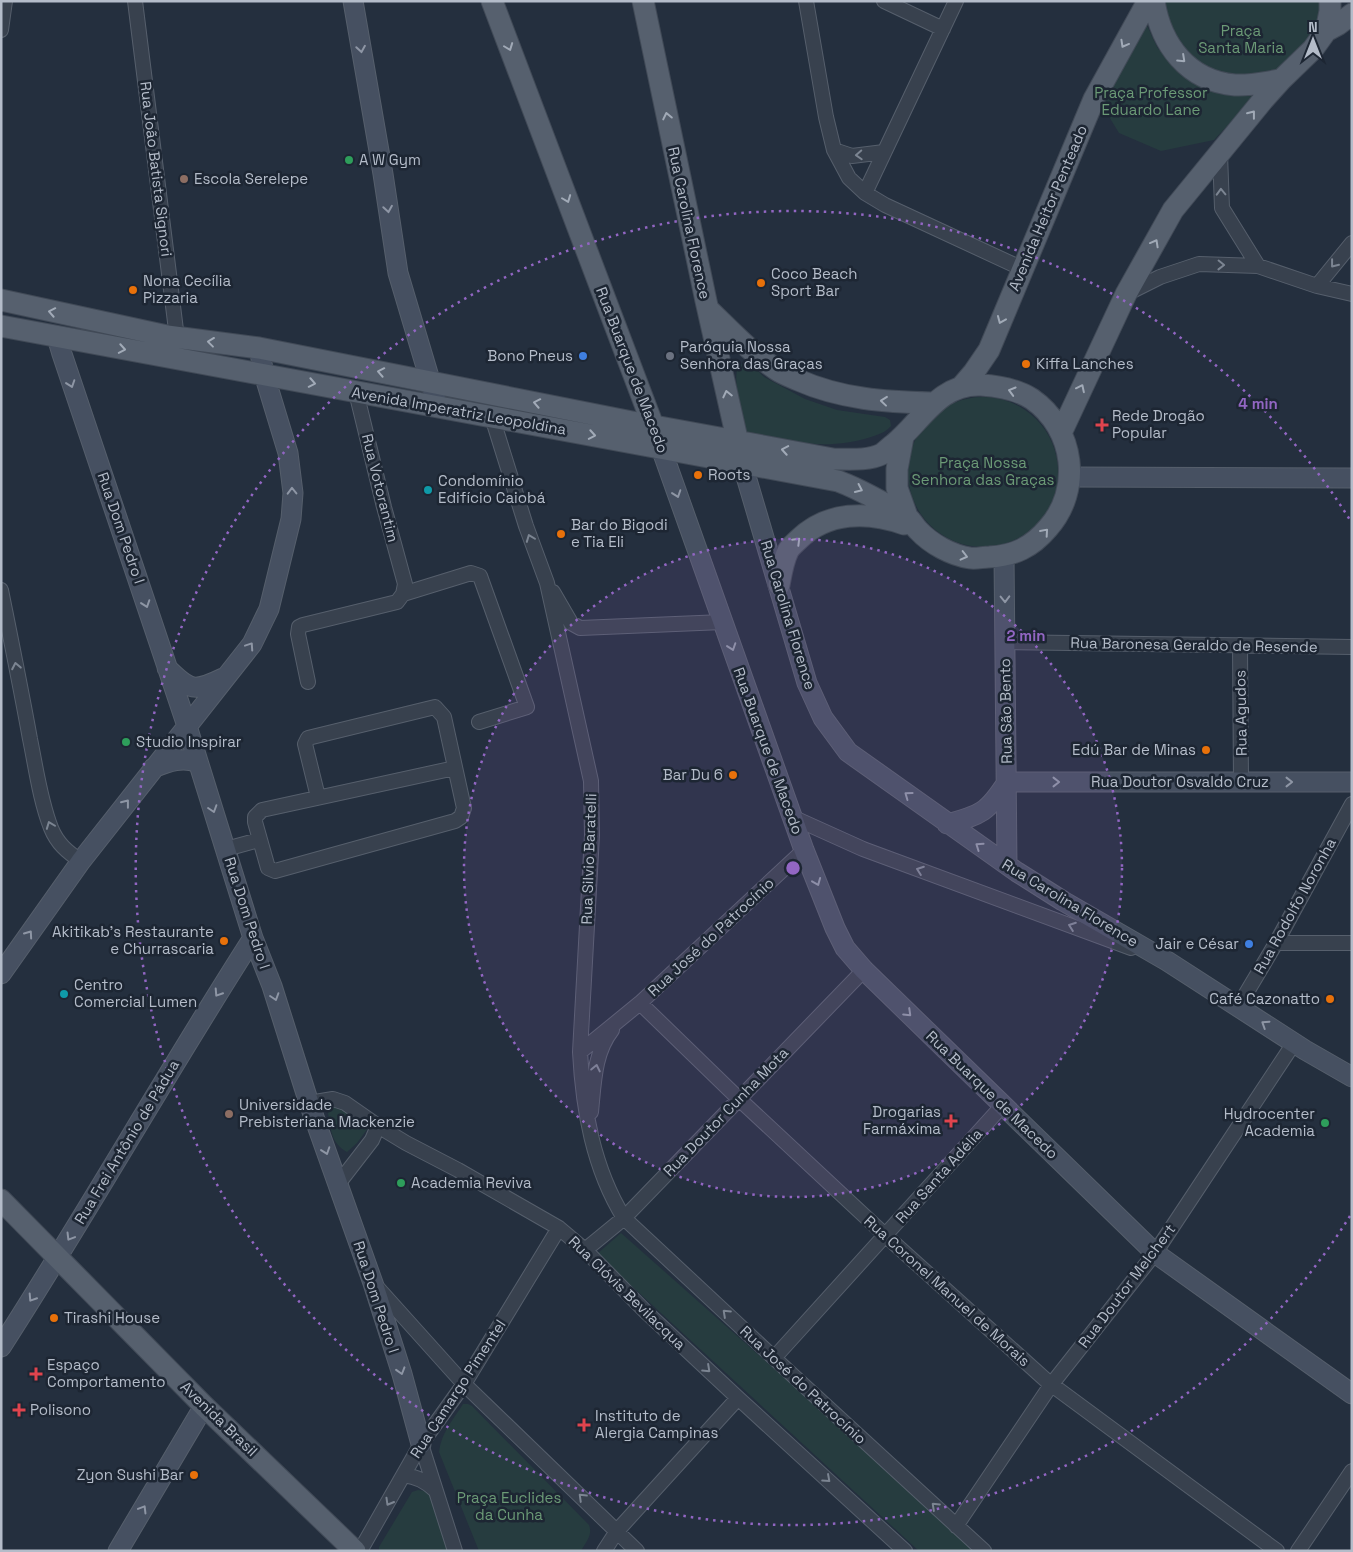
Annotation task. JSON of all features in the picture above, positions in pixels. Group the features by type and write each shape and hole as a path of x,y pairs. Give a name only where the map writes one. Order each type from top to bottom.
{"main road":[{"path":"353,1 398,273 438,407"},
{"name":"Rua Buarque de Macedo","path":"492,1 654,426 804,850 835,928 845,948 864,970 1155,1252 1352,1394"},
{"name":"Rua Carolina Florence","path":"643,1 742,462 807,683 823,718 848,752 1007,865 1063,901 1167,961 1294,1043 1352,1077"},
{"name":"Avenida Heitor Penteado","path":"962,386 974,372 988,350 1094,99 1148,1"},
{"path":"1154,1 1156,19 1165,39 1178,57 1194,71 1214,80 1236,85 1281,80"},
{"path":"1061,433 1126,294 1173,210 1281,80 1313,49 1326,31 1330,1"},
{"path":"1326,31 1352,14"},
{"name":"Avenida Imperatriz Leopoldina","path":"1,300 177,338 260,348 654,426 833,459 860,459 882,454 903,437"},
{"path":"708,309 753,352 778,371 813,386 849,397 932,403"},
{"path":"57,337 60,332 84,318"},
{"name":"Avenida Imperatriz Leopoldina","path":"1,326 838,481 861,489 913,524"},
{"name":"Rua Dom Pedro I","path":"57,337 187,726 253,938 272,986 309,1103 373,1283 402,1374 421,1444"},
{"path":"1,974 80,861 252,644 269,608 291,519 293,493 292,472 288,453 264,374 260,348"},
{"path":"981,385 1014,391 1031,399 1046,411 1061,433 1068,452 1069,487 1061,511 1039,538 1023,550 1004,556 971,558 948,551 928,539 913,524 897,488 897,469 903,437 932,403 962,386 981,385"},
{"path":"1070,477 1352,478"},
{"path":"779,585 788,550 807,530 837,517 867,515 913,524"},
{"name":"Rua São Bento","path":"1004,556 1007,865"},
{"path":"166,667 180,681 195,688 208,686 227,676"},
{"path":"153,768 165,763 185,759 198,763"},
{"path":"947,824 976,816 995,802 1007,782"},
{"name":"Rua Doutor Osvaldo Cruz","path":"1007,782 1352,782"},
{"name":"Rua Frei Antônio de Pádua","path":"1,1347 58,1257 197,1026 253,938"},
{"name":"Avenida Brasil","path":"1,1200 204,1406 355,1551"},
{"path":"118,1551 204,1406"}],"street":[{"path":"1,30 5,1"},
{"name":"Rua João Batista Signori","path":"135,1 177,338"},
{"path":"806,1 826,117 834,150 849,178 865,193 885,205 1023,269"},
{"path":"884,1 943,29"},
{"path":"865,193 956,1"},
{"path":"834,150 852,156 884,152"},
{"path":"1220,154 1222,208 1258,266"},
{"path":"1317,286 1352,242"},
{"path":"1126,294 1160,277 1199,264 1258,266 1317,286 1352,294"},
{"name":"Rua Votorantim","path":"356,392 404,589"},
{"name":"Rua Silvio Baratelli","path":"492,417 526,526 548,583 591,781 592,835 580,1052 582,1086 590,1134 611,1197 624,1218"},
{"path":"308,682 298,634 299,627 386,606 397,602 404,589 471,573 480,576 527,707 479,722"},
{"path":"548,583 571,623 580,628 723,622"},
{"path":"1,590 46,813 51,828 59,842 66,851 80,861"},
{"name":"Rua Baronesa Geraldo de Resende","path":"1005,642 1352,647"},
{"name":"Rua Agudos","path":"1240,645 1241,782"},
{"path":"318,797 305,744 308,738 435,707 444,716 464,808 461,817 455,821 275,871 268,868 255,822 256,817 262,810 455,768"},
{"name":"Rua Rodolfo Noronha","path":"1238,1007 1276,943 1352,804"},
{"path":"792,817 863,849 1167,961"},
{"path":"226,849 260,840"},
{"name":"Rua José do Patrocínio","path":"580,1052 640,1003 804,850"},
{"path":"1276,943 1352,943"},
{"name":"Rua Doutor Cunha Mota","path":"585,1250 624,1218 864,970"},
{"name":"Rua Coronel Manuel de Morais","path":"640,1003 739,1099 885,1235 1051,1385 1277,1551"},
{"name":"Rua José do Patrocínio","path":"590,1134 595,1066 607,1036 617,1023"},
{"name":"Rua Doutor Melchert","path":"956,1526 1051,1385 1155,1252 1294,1043"},
{"name":"Rua Clóvis Bevilacqua","path":"309,1103 322,1100 338,1100 345,1103 406,1143 458,1170 559,1228 585,1250 646,1312 738,1398 905,1551"},
{"name":"Rua Santa Adélia","path":"774,1358 1003,1105"},
{"path":"338,1184 372,1140 378,1126"},
{"name":"Rua José do Patrocínio","path":"624,1218 984,1551"},
{"name":"Rua Camargo Pimentel","path":"360,1551 421,1444 464,1384 559,1228"},
{"path":"373,1283 464,1384 637,1551"},
{"path":"604,1551 617,1531 738,1398"},
{"name":"Rua Dom Pedro I","path":"421,1444 455,1551"},
{"path":"1298,1551 1352,1471"},
{"path":"404,1475 415,1476 425,1481 435,1490"}],"green space":[{"name":"Praça Santa Maria","path":"1161,1 1321,1 1316,27 1302,49 1293,58 1282,66 1259,77 1233,79 1184,57"},
{"name":"Praça Professor Eduardo Lane","path":"1145,21 1157,47 1172,65 1258,93 1214,140 1161,151 1119,133 1108,115 1104,94"},
{"path":"744,363 751,364 764,377 805,399 837,410 885,417 890,420 891,426 884,432 871,437 840,444 809,444 747,433 736,382 738,366"},
{"name":"Praça Nossa Senhora das Graças","path":"983,397 1012,403 1036,419 1052,443 1058,472 1052,501 1036,525 1012,541 983,547 954,541 930,525 914,501 908,472 914,443 930,419 954,403"},
{"path":"331,1107 339,1107 368,1128 357,1143 347,1152 338,1144 333,1135 328,1113"},
{"path":"621,1233 980,1551 919,1551 597,1254"},
{"name":"Praça Euclides da Cunha","path":"463,1404 472,1406 589,1525 590,1535 581,1551 479,1551 439,1452 445,1433"},
{"name":"Praça Euclides da Cunha","path":"418,1490 425,1491 430,1495 451,1551 379,1551 379,1547 412,1492"}],"place":[{"name":"A W Gym","path":"349,160"},
{"name":"Escola Serelepe","path":"184,179"},
{"name":"Coco Beach Sport Bar","path":"761,283"},
{"name":"Nona Cecília Pizzaria","path":"133,290"},
{"name":"Bono Pneus","path":"583,356"},
{"name":"Paróquia Nossa Senhora das Graças","path":"670,356"},
{"name":"Kiffa Lanches","path":"1026,364"},
{"name":"Rede Drogão Popular","path":"1102,425"},
{"name":"Roots","path":"698,475"},
{"name":"Condomínio Edifício Caiobá","path":"428,490"},
{"name":"Bar do Bigodi e Tia Eli","path":"561,534"},
{"name":"Studio Inspirar","path":"126,742"},
{"name":"Edú Bar de Minas","path":"1206,750"},
{"name":"Bar Du 6","path":"733,775"},
{"name":"Akitikab's Restaurante e Churrascaria","path":"224,941"},
{"name":"Jair e César","path":"1249,944"},
{"name":"Centro Comercial Lumen","path":"64,994"},
{"name":"Café Cazonatto","path":"1330,999"},
{"name":"Universidade Prebisteriana Mackenzie","path":"229,1114"},
{"name":"Drogarias Farmáxima","path":"951,1121"},
{"name":"Hydrocenter Academia","path":"1325,1123"},
{"name":"Academia Reviva","path":"401,1183"},
{"name":"Tirashi House","path":"54,1318"},
{"name":"Espaço Comportamento","path":"36,1374"},
{"name":"Polisono","path":"19,1410"},
{"name":"Instituto de Alergia Campinas","path":"584,1425"},
{"name":"Zyon Sushi Bar","path":"194,1475"}]}
